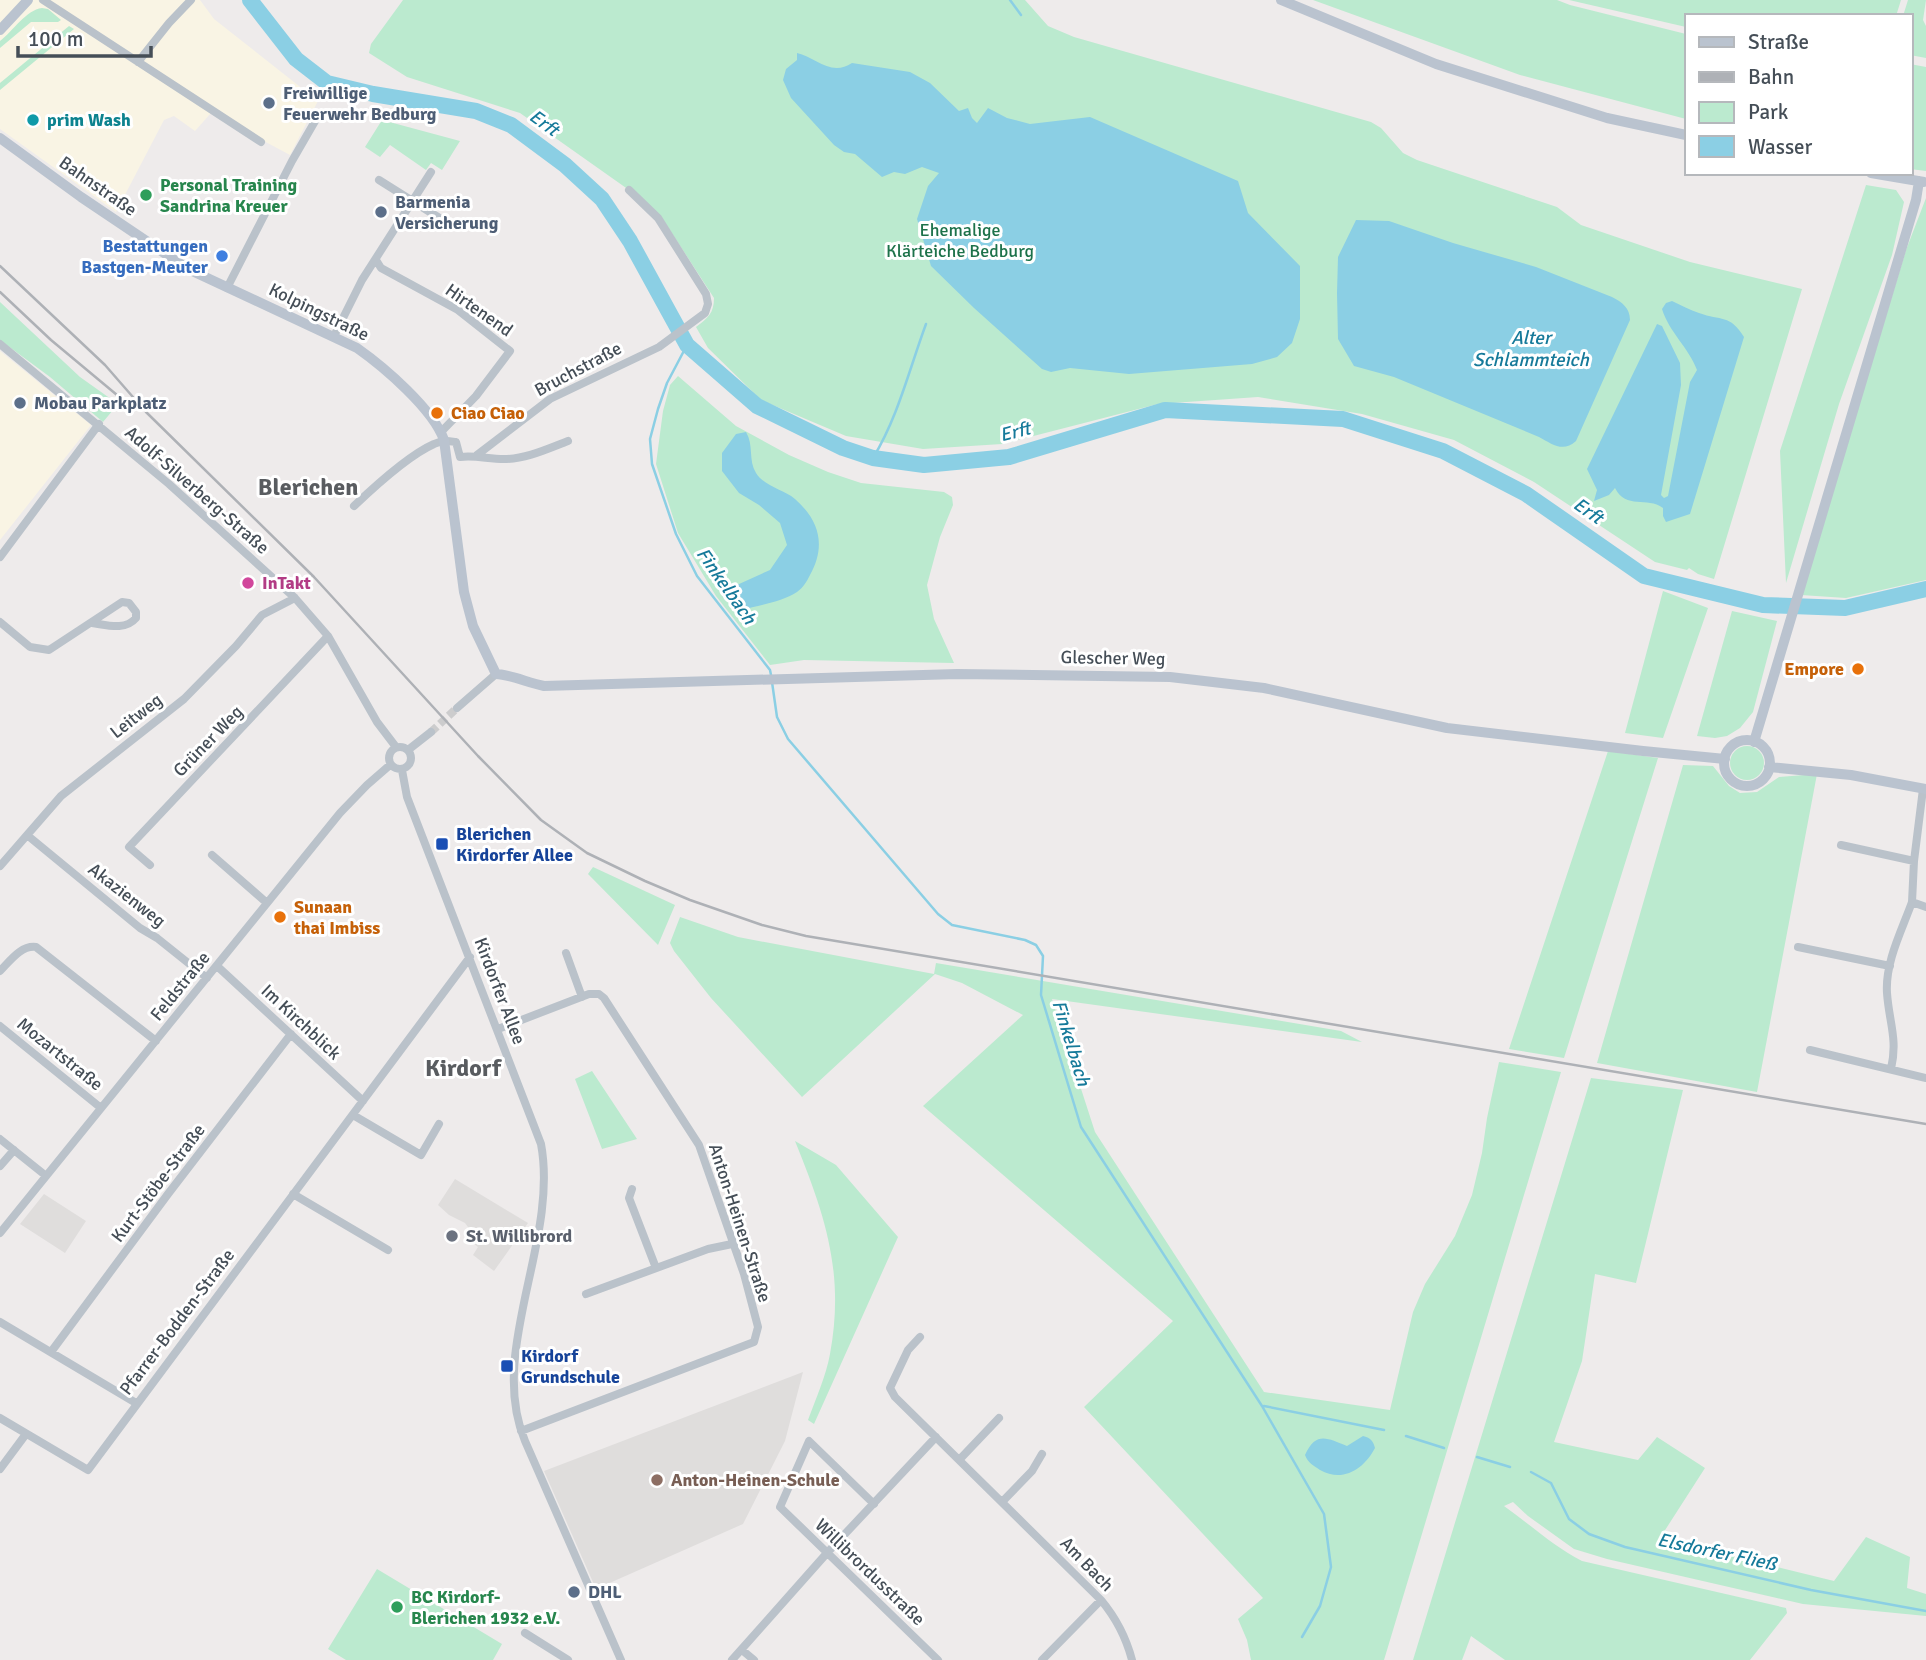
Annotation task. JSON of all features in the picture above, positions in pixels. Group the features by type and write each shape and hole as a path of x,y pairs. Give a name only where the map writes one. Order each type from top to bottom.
{"street":[{"path":"0,30 28,0"},
{"path":"43,0 261,142"},
{"path":"138,62 191,0"},
{"path":"1281,0 1436,64 1608,118 1685,135"},
{"path":"227,288 318,116"},
{"name":"Bahnstraße","path":"0,138 177,262"},
{"path":"334,336 362,280 431,172"},
{"path":"1754,742 1923,181 1882,175"},
{"path":"379,180 441,219"},
{"name":"Bruchstraße","path":"477,455 550,399 664,344 705,313 708,304 706,294 658,218 629,190"},
{"name":"Hirtenend","path":"376,260 381,268 458,310 510,351 442,436"},
{"name":"Kolpingstraße","path":"177,262 227,288 334,336 380,364 404,386 442,436"},
{"name":"Adolf-Silverberg-Straße","path":"0,344 99,424 295,598 328,636 377,722 396,747"},
{"name":"Adolf-Silverberg-Straße","path":"0,557 99,424"},
{"path":"442,436 456,442 460,457 477,455 490,459 519,458 568,441"},
{"path":"354,506 442,436"},
{"path":"442,436 464,592 473,626 496,674 457,708"},
{"name":"Leitweg","path":"0,866 61,796 184,699 262,615 295,598"},
{"path":"1,626 30,647 49,650 122,602 130,603 136,612 136,618 129,625 92,623"},
{"name":"Grüner Weg","path":"150,865 129,847 328,636"},
{"name":"Glescher Weg","path":"496,674 544,685 994,674 1194,678 1264,688 1447,728 1725,758"},
{"path":"408,750 431,732"},
{"path":"1754,742 1765,750 1769,767 1758,783 1743,786 1729,778 1724,765 1725,758 1734,745 1754,742"},
{"path":"390,765 402,770 411,763 408,750 396,747"},
{"name":"Feldstraße","path":"0,1233 340,813 390,765 389,755 396,747"},
{"path":"1769,767 1852,775 1925,789 1914,861 1912,902 1890,966 1887,991 1895,1050 1891,1069"},
{"name":"Kirdorfer Allee","path":"402,770 407,797 541,1144 545,1178 540,1228 530,1271 513,1378 516,1414 621,1660"},
{"name":"Akazienweg","path":"27,835 140,928 157,938 207,978"},
{"path":"1841,845 1914,861"},
{"path":"212,855 268,903"},
{"path":"1912,902 1926,907"},
{"path":"0,971 18,952 30,946 44,951 156,1041"},
{"path":"1798,947 1890,966"},
{"path":"498,1028 582,997 566,953"},
{"name":"Pfarrer-Bodden-Straße","path":"26,1434 88,1470 470,957"},
{"name":"Im Kirchblick","path":"217,967 363,1101"},
{"name":"Anton-Heinen-Straße","path":"521,1431 754,1342 758,1327 744,1274 699,1145 604,998 599,994 582,997"},
{"name":"Mozartstraße","path":"0,1026 101,1108"},
{"name":"Kurt-Stöbe-Straße","path":"51,1352 167,1194 291,1034"},
{"path":"1810,1051 1926,1078"},
{"path":"353,1115 421,1155 439,1124"},
{"path":"0,1139 45,1175"},
{"path":"0,1166 14,1150"},
{"path":"632,1189 629,1198 656,1268"},
{"path":"293,1194 388,1250"},
{"path":"586,1294 708,1248 732,1244"},
{"path":"0,1322 136,1403"},
{"name":"Am Bach","path":"920,1337 908,1350 890,1388 895,1397 1101,1600 1123,1632 1132,1660"},
{"path":"0,1418 26,1434 0,1469"},
{"path":"960,1460 999,1418"},
{"path":"732,1660 827,1553 936,1437"},
{"name":"Willibrordusstraße","path":"874,1504 808,1441 780,1507 934,1659"},
{"path":"1002,1502 1032,1471 1042,1454"},
{"path":"1042,1660 1101,1600"},
{"path":"525,1633 568,1660"},
{"path":"742,1650 754,1660"}],"shaded area":[{"path":"0,0 200,0 214,19 318,101 290,155 211,113 195,131 174,116 164,120 116,212 0,129"},
{"path":"0,351 91,425 0,540"},
{"path":"455,1179 528,1223 494,1271 473,1255 478,1247 469,1240 473,1234 465,1223 449,1215 438,1205"},
{"path":"44,1194 86,1221 65,1253 20,1224"},
{"name":"Anton-Heinen-Schule","path":"803,1372 785,1441 743,1524 596,1589 544,1471"}],"green space":[{"name":"Ehemalige Klärteiche Bedburg","path":"403,0 1025,0 1048,26 1074,37 1371,122 1381,128 1403,153 1417,160 1557,207 1581,225 1690,262 1802,289 1714,579 1689,568 1687,570 1655,562 1534,482 1454,440 1362,414 1258,397 1158,404 1002,444 923,449 846,436 761,400 708,348 696,327 710,315 714,298 664,221 629,190 520,113 407,77 369,53 371,44"},
{"path":"1313,0 1557,0 1685,34 1685,119 1520,75"},
{"path":"1569,0 1901,0 1897,14 1685,14 1685,27"},
{"path":"1908,0 1926,0 1923,20 1926,26 1926,58 1912,55 1912,14 1904,14"},
{"path":"42,8 48,9 61,20 31,22 0,48 0,41 31,13"},
{"path":"69,26 74,29 0,90 0,83"},
{"path":"1912,64 1926,67 1926,171 1912,169"},
{"path":"382,120 460,141 442,170 431,163 426,170 390,145 380,157 365,147"},
{"path":"1866,185 1896,190 1904,202 1892,255 1839,404 1786,583 1780,451"},
{"path":"1926,198 1926,580 1846,598 1801,595 1906,250"},
{"path":"0,302 80,377 118,404 103,422 50,377 0,340"},
{"path":"678,376 736,426 789,455 861,483 944,492 952,497 953,505 940,537 927,585 934,619 954,663 804,660 770,665 716,596 678,533 656,464 663,411 670,385"},
{"path":"1663,591 1708,608 1663,738 1625,733"},
{"path":"1732,611 1777,621 1753,712 1740,728 1727,736 1697,736"},
{"path":"1747,746 1759,751 1764,763 1759,775 1747,780 1735,775 1730,763 1735,751"},
{"path":"1608,751 1658,758 1564,1058 1509,1049"},
{"path":"1683,765 1713,766 1729,786 1740,793 1757,792 1779,777 1817,774 1757,1092 1597,1063"},
{"path":"593,867 675,905 658,945 588,874"},
{"path":"680,917 738,937 934,974 936,963 1341,1031 1362,1042 1052,999 1095,1132 1264,1392 1390,1410 1413,1312 1425,1284 1455,1236 1472,1195 1499,1062 1561,1072 1384,1660 1251,1660 1247,1640 1238,1619 1263,1598 1084,1407 1173,1321 923,1106 1023,1015 962,983 935,974 802,1097 711,998 674,951 670,943"},
{"path":"592,1071 637,1139 602,1149 575,1079"},
{"path":"1591,1078 1683,1090 1636,1283 1595,1274 1582,1361 1554,1442 1638,1460 1657,1437 1705,1468 1660,1538 1834,1581 1866,1537 1910,1557 1907,1588 1926,1594 1926,1616 1803,1604 1607,1559 1574,1549 1513,1502 1504,1506 1582,1561 1786,1608 1787,1613 1750,1660 1505,1660 1471,1636 1462,1660 1413,1660"},
{"path":"795,1141 836,1165 898,1237 814,1424 808,1420 830,1354 835,1297 823,1220"},
{"name":"BC Kirdorf- Blerichen 1932 e.V.","path":"377,1569 502,1644 493,1660 346,1660 328,1649"}],"water":[{"path":"797,53 830,67 844,67 852,63 910,72 930,83 959,111 968,108 977,123 988,108 1007,118 1030,124 1090,117 1238,181 1248,213 1300,266 1300,319 1292,343 1277,357 1252,364 1129,374 1070,368 1051,372 1042,369 931,266 917,219 928,186 939,173 922,167 905,174 894,172 882,177 855,154 844,152 834,145 791,98 783,80 786,69 797,60"},
{"name":"Alter Schlammteich","path":"1356,220 1389,221 1536,267 1612,297 1625,306 1630,320 1576,441 1571,445 1558,446 1394,377 1354,366 1338,339 1337,293 1338,257"},
{"name":"Alter Schlammteich","path":"1672,301 1699,313 1729,321 1744,337 1690,514 1666,522 1663,508 1625,499 1615,488 1609,495 1594,501 1597,490 1587,469 1657,324 1662,326 1680,363 1681,385 1661,495 1664,498 1668,496 1690,382 1697,370 1662,309 1666,303"},
{"path":"746,432 756,473 764,482 795,499 803,507 815,525 819,544 815,564 799,590 777,601 741,610 731,602 728,589 770,570 787,545 780,523 759,505 739,493 722,471 722,453 736,434"},
{"path":"1363,1436 1371,1440 1375,1448 1365,1462 1352,1472 1329,1474 1309,1462 1305,1455 1318,1439 1328,1439 1347,1446"}],"waterway":[{"name":"Erft","path":"250,0 296,59 327,83 373,94 476,111 511,125 565,165 602,199 630,241 687,345 757,406 843,448 873,458 924,465 1009,457 1165,410 1343,419 1443,451 1526,494 1644,576 1763,605 1845,608 1926,589"},
{"path":"1010,0 1021,15"},
{"path":"873,458 896,410 926,324"},
{"name":"Finkelbach","path":"687,345 667,383 658,409 650,439 652,464 676,534 697,576 770,670 771,675"},
{"name":"Finkelbach","path":"772,682 777,717 788,739 938,914 952,925 1025,940 1036,945 1043,956 1041,995 1081,1127 1262,1406 1324,1514 1331,1567 1320,1606 1302,1637"},
{"path":"1264,1406 1384,1430"},
{"path":"1406,1436 1444,1448"},
{"path":"1477,1457 1510,1467"},
{"name":"Elsdorfer Fließ","path":"1531,1472 1551,1483 1569,1519 1589,1534 1625,1547 1811,1590 1926,1611"}],"tunnel":[{"path":"431,732 457,708"}],"railway":[{"path":"0,266 105,365 146,412 314,577 478,756 541,820 587,853 645,881 762,925 806,936 1926,1124"},
{"path":"0,292 51,340 135,410"}],"place":[{"name":"Freiwillige Feuerwehr Bedburg","path":"269,103"},
{"name":"prim Wash","path":"33,120"},
{"name":"Personal Training Sandrina Kreuer","path":"146,195"},
{"name":"Barmenia Versicherung","path":"381,212"},
{"name":"Bestattungen Bastgen-Meuter","path":"222,256"},
{"name":"Mobau Parkplatz","path":"20,403"},
{"name":"Ciao Ciao","path":"437,413"},
{"name":"InTakt","path":"248,583"},
{"name":"Empore","path":"1858,669"},
{"name":"Blerichen Kirdorfer Allee","path":"442,844"},
{"name":"Sunaan thai Imbiss","path":"280,917"},
{"name":"St. Willibrord","path":"452,1236"},
{"name":"Kirdorf Grundschule","path":"507,1366"},
{"name":"Anton-Heinen-Schule","path":"657,1480"},
{"name":"DHL","path":"574,1592"},
{"name":"BC Kirdorf- Blerichen 1932 e.V.","path":"397,1607"}],"district":[{"name":"Blerichen","path":"308,487"},
{"name":"Kirdorf","path":"463,1068"}]}
